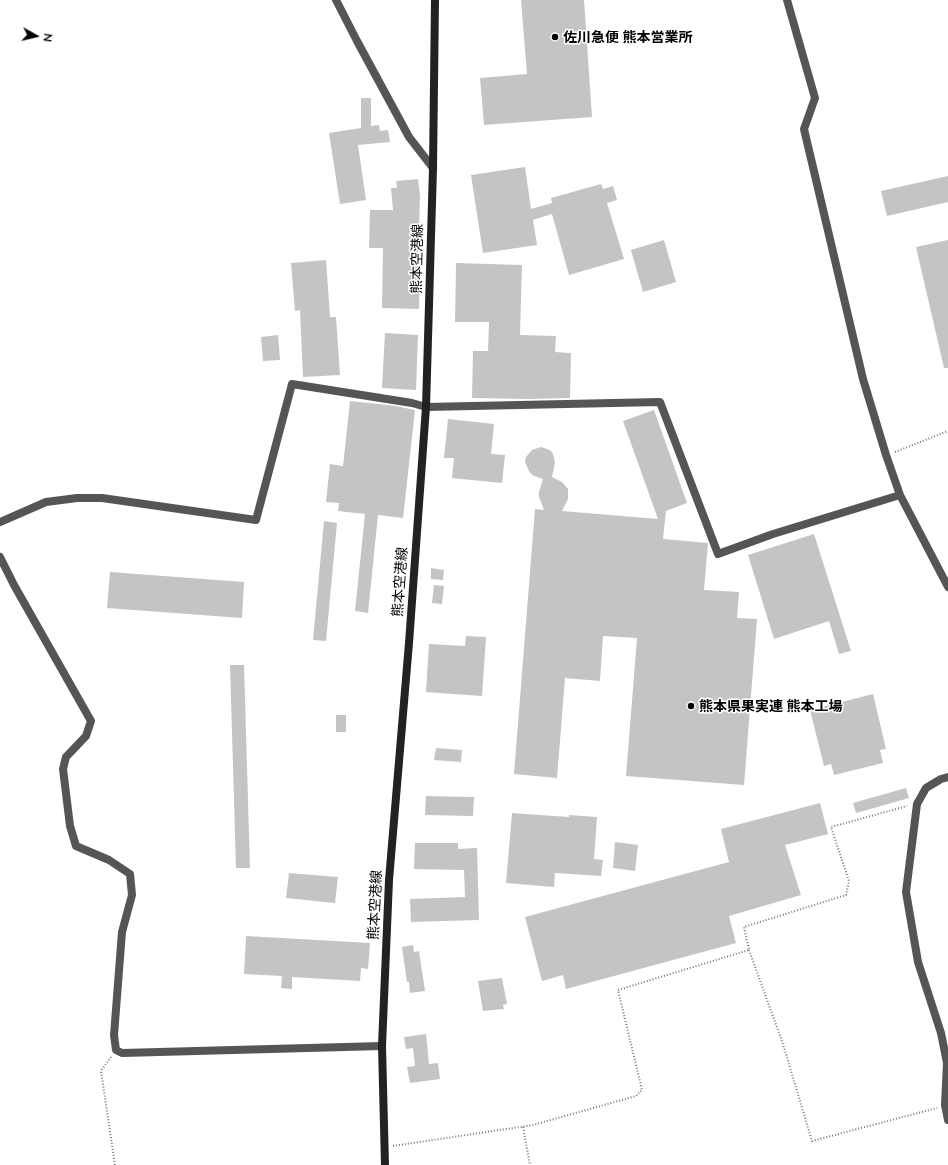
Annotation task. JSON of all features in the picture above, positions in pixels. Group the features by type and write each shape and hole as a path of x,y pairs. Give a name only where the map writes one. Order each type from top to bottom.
{"main road":[{"name":"熊本空港線","path":"385,1165 382,1046 389,880 409,643 426,407 433,168 435,0"}],"street":[{"path":"336,0 409,137 433,168"},
{"path":"787,0 815,98 804,129 863,380 900,495 948,587"},
{"path":"0,522 46,502 83,498 102,498 256,520 292,384 412,402 426,407 660,402 718,554 773,534 900,495"},
{"path":"0,557 14,585 91,721 86,736 66,757 63,769 70,826 76,846 109,860 130,874 132,895 122,932 114,1027 116,1050 122,1053 382,1046"},
{"path":"948,777 941,779 926,788 917,804 906,892 918,962 942,1033 947,1063 945,1105 948,1120"}],"path":[{"path":"886,455 948,431"},
{"path":"917,804 832,827 849,881 846,894 744,927 749,950 783,1044 812,1141 945,1105"},
{"path":"384,1147 533,1126 636,1096 642,1090 618,990 749,950"},
{"path":"115,1165 101,1071 116,1050"},
{"path":"523,1127 530,1165"}],"building":[{"name":"佐川急便 熊本営業所","path":"521,0 584,0 592,117 484,125 480,78 527,74"},
{"path":"361,98 371,98 371,126 379,125 380,131 388,130 390,142 358,145 366,200 340,204 329,133 361,128"},
{"path":"525,167 531,209 552,203 551,198 601,184 603,189 613,186 617,200 607,203 624,259 569,275 552,214 533,220 537,245 483,253 471,175"},
{"path":"948,176 948,202 887,216 881,191"},
{"path":"418,179 420,196 418,261 420,261 419,309 382,308 383,248 369,248 370,210 393,210 391,188 397,188 396,181"},
{"path":"664,240 676,282 643,292 631,250"},
{"path":"948,240 948,368 944,368 916,247"},
{"path":"326,260 330,317 336,317 340,375 303,377 300,310 295,311 291,263"},
{"path":"456,263 522,265 520,335 556,336 555,352 571,353 570,398 472,398 473,351 488,351 489,322 455,322"},
{"path":"385,333 418,335 416,390 382,388"},
{"path":"278,335 280,360 263,361 261,337"},
{"path":"350,401 396,406 415,410 403,518 378,515 368,613 355,611 365,514 338,511 339,503 326,502 330,464 343,466"},
{"name":"熊本県果実連 熊本工場","path":"654,410 687,503 666,511 663,539 708,543 704,590 739,592 737,618 757,619 744,785 626,776 637,638 603,636 600,681 565,678 557,778 514,774 535,509 544,510 539,497 543,479 532,475 525,462 526,457 532,450 541,447 550,450 553,454 555,463 552,477 562,482 568,489 568,499 562,511 658,519 623,421"},
{"path":"448,419 494,424 491,454 505,455 502,483 452,478 454,458 444,458"},
{"path":"324,521 337,523 326,641 313,640"},
{"path":"814,534 851,651 839,654 829,621 774,639 748,555"},
{"path":"431,568 444,570 443,580 431,579"},
{"path":"110,572 244,582 242,618 107,608"},
{"path":"434,585 444,586 442,604 432,603"},
{"path":"466,636 486,637 482,696 426,692 429,644 465,646"},
{"path":"230,665 244,665 250,868 236,868"},
{"path":"873,694 886,749 880,750 883,763 834,775 831,764 824,766 810,710"},
{"path":"336,715 346,715 346,732 336,732"},
{"path":"436,748 462,750 461,762 434,760"},
{"path":"906,788 909,798 856,813 853,803"},
{"path":"426,796 474,797 473,816 425,815"},
{"path":"820,803 828,834 785,845 801,895 729,916 736,943 566,989 563,975 542,981 525,917 729,862 721,829"},
{"path":"512,813 569,817 569,815 597,817 594,859 603,860 601,876 555,873 554,887 506,883"},
{"path":"615,842 638,845 635,871 613,868"},
{"path":"415,843 458,843 458,849 477,848 479,920 411,922 410,899 465,897 464,870 414,869"},
{"path":"289,873 338,877 335,903 286,898"},
{"path":"246,936 370,943 368,969 361,968 360,981 292,977 292,989 281,988 282,976 244,974"},
{"path":"413,945 414,952 419,951 425,991 410,993 402,947"},
{"path":"502,978 507,1004 503,1005 504,1009 483,1011 478,981"},
{"path":"426,1034 429,1064 438,1063 440,1079 410,1083 407,1067 415,1066 413,1048 406,1049 404,1037"}],"place":[{"name":"佐川急便 熊本営業所","path":"555,37"},
{"name":"熊本県果実連 熊本工場","path":"691,706"}]}
